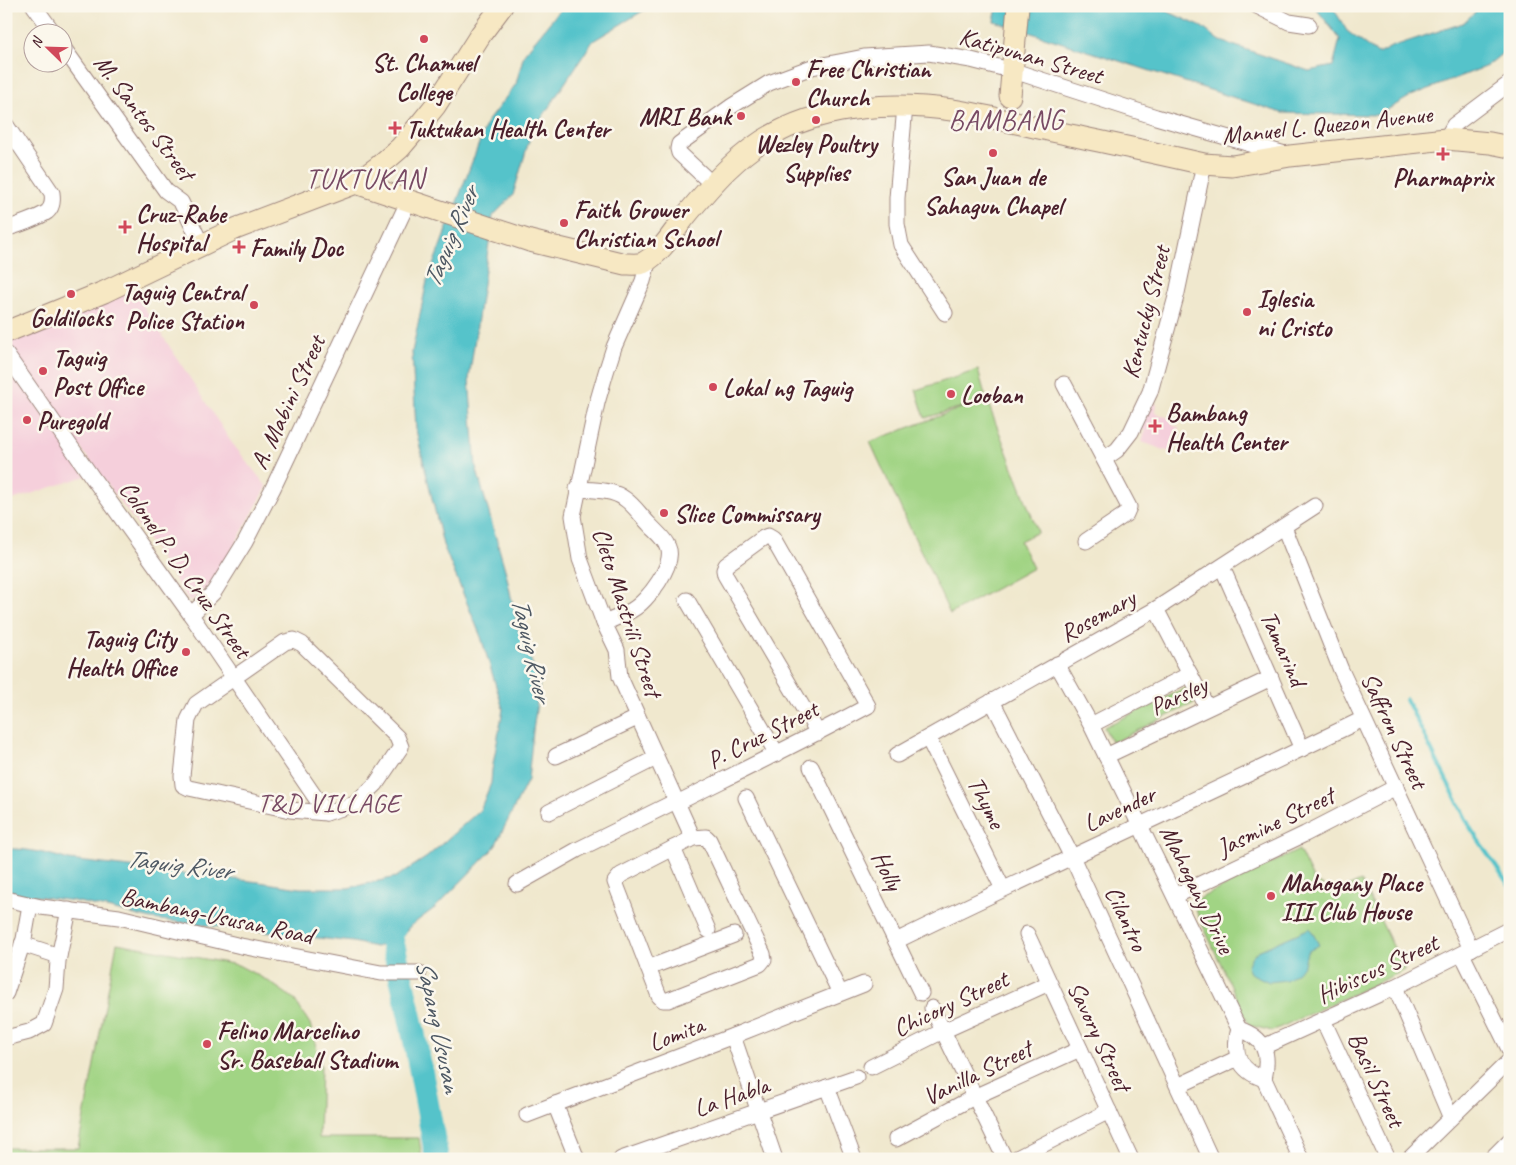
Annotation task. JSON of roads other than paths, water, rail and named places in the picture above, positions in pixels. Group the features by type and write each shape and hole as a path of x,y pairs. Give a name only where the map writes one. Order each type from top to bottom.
{"main road":[{"path":"6,332 104,292 235,229 356,183 400,148 417,128 435,106 480,34 502,6"},
{"path":"1007,110 1014,71 1018,9"},
{"name":"Manuel L. Quezon Avenue","path":"649,259 712,184 744,154 765,139 793,125 818,116 876,107 905,106 952,110 1007,110 1204,164 1232,166 1290,156 1446,139 1508,144"},
{"path":"356,183 445,211 530,241 625,264 642,263 649,259"}],"street":[{"path":"34,6 46,22"},
{"path":"1257,6 1289,22 1309,25"},
{"name":"Katipunan Street","path":"712,184 679,153 679,144 732,106 769,83 812,67 864,57 929,52 1014,71 1164,120 1290,156"},
{"name":"M. Santos Street","path":"72,60 166,191 181,202 201,244"},
{"path":"1446,139 1454,125 1510,83"},
{"path":"905,106 897,198 897,224 901,245 945,313"},
{"path":"6,125 52,193 53,203 48,211 14,227 6,228"},
{"name":"Kentucky Street","path":"1104,458 1118,450 1131,432 1150,392 1177,293 1204,164"},
{"name":"A. Mabini Street","path":"192,615 214,592 245,542 273,488 409,200"},
{"name":"Cleto Mastrili Street","path":"649,259 643,281 614,347 606,372 572,516 580,559 604,623 618,650 620,677 693,838"},
{"name":"Colonel P. D. Cruz Street","path":"6,354 192,615 326,813"},
{"path":"1064,384 1128,504 1128,511 1123,517 1086,541"},
{"path":"577,489 611,492 624,498 662,538 670,552 664,571 645,599 633,610 604,623"},
{"name":"Rosemary","path":"897,755 1156,609 1316,506"},
{"name":"Saffron Street","path":"1284,527 1341,670 1396,787 1510,1052"},
{"name":"P. Cruz Street","path":"517,884 577,850 777,754 818,733 868,706 773,539 768,536 762,538 726,564 725,575 818,733"},
{"name":"Tamarind","path":"1222,567 1302,749"},
{"path":"687,600 777,754"},
{"path":"1156,609 1207,707"},
{"path":"294,640 302,644 397,737 401,747 376,784 355,804 326,813 290,810 189,788 183,785 182,776 188,720 191,712 196,704 233,678 285,642 294,640"},
{"name":"Mahogany Drive","path":"1057,664 1091,725 1239,1029"},
{"path":"1091,725 1190,674"},
{"name":"Parsley","path":"1106,756 1271,678"},
{"name":"Cilantro","path":"992,701 1072,856 1211,1159"},
{"path":"556,756 637,718"},
{"name":"Lavender","path":"896,941 1003,888 1363,719"},
{"name":"Thyme","path":"928,738 1003,888"},
{"path":"549,812 656,758"},
{"name":"Holly","path":"811,767 921,993"},
{"name":"Jasmine Street","path":"1175,896 1305,834 1396,787"},
{"path":"746,798 840,993"},
{"path":"706,837 709,840 763,954 763,962 710,985 668,1000 663,1000 659,996 615,882 621,875 673,848 693,838 706,837"},
{"path":"673,848 708,930"},
{"name":"Bambang-Ususan Road","path":"6,899 30,905 118,917 241,946 381,973 413,974"},
{"path":"6,993 22,944 30,905"},
{"path":"6,1038 28,1032 44,1024 56,989 69,910"},
{"name":"Hibiscus Street","path":"1263,1047 1396,987 1510,929"},
{"name":"Savory Street","path":"1026,934 1131,1159"},
{"path":"648,968 734,935"},
{"path":"22,944 60,956"},
{"name":"Chicory Street","path":"871,1067 1049,983"},
{"name":"Lomita","path":"527,1116 864,984"},
{"path":"1396,987 1450,1116"},
{"path":"932,1008 1005,1159"},
{"name":"Basil Street","path":"1323,1020 1388,1159"},
{"path":"1264,1079 1250,1072 1238,1058 1236,1044 1239,1029 1258,1039 1263,1047 1267,1059 1264,1079 1301,1159"},
{"path":"733,1036 775,1159"},
{"name":"Vanilla Street","path":"896,1140 974,1097 1080,1049"},
{"path":"1178,1086 1238,1058"},
{"path":"1409,1159 1450,1116 1510,1060"},
{"name":"La Habla","path":"621,1159 856,1077"},
{"path":"827,1087 854,1159"},
{"path":"555,1104 577,1159"},
{"path":"1015,1159 1109,1112"},
{"path":"1491,1159 1510,1140"}],"water":[{"name":"Taguig River","path":"563,6 651,6 593,41 531,134 513,195 493,216 469,379 476,467 506,573 518,629 540,682 528,780 494,848 436,907 409,927 401,940 376,947 353,942 151,919 74,901 6,891 6,849 30,850 69,860 300,888 348,888 396,877 427,857 480,810 491,783 503,709 481,637 443,545 416,430 412,352 427,281 487,122 516,84 524,54"},
{"path":"987,6 1155,6 1202,27 1218,40 1309,71 1333,66 1340,39 1314,6 1332,6 1347,31 1378,54 1391,47 1463,23 1482,6 1510,6 1510,47 1487,66 1411,96 1378,115 1282,113 994,21 997,8"},
{"path":"1310,928 1319,945 1307,952 1304,964 1298,972 1286,980 1269,982 1250,973 1247,966 1252,956 1258,951"}],"waterway":[{"path":"1406,699 1471,829 1510,887"},
{"name":"Sapang Ususan","path":"384,911 407,1003 437,1159"}],"place":[{"name":"St. Chamuel College","path":"424,39"},
{"name":"Free Christian Church","path":"796,82"},
{"name":"MRI Bank","path":"741,116"},
{"name":"Wezley Poultry Supplies","path":"816,120"},
{"name":"Tuktukan Health Center","path":"395,128"},
{"name":"San Juan de Sahagun Chapel","path":"993,153"},
{"name":"Pharmaprix","path":"1443,154"},
{"name":"Faith Grower Christian School","path":"564,223"},
{"name":"Cruz-Rabe Hospital","path":"125,227"},
{"name":"Family Doc","path":"239,247"},
{"name":"Goldilocks","path":"71,294"},
{"name":"Taguig Central Police Station","path":"254,305"},
{"name":"Iglesia ni Cristo","path":"1247,312"},
{"name":"Taguig Post Office","path":"43,371"},
{"name":"Lokal ng Taguig","path":"713,387"},
{"name":"Looban","path":"951,394"},
{"name":"Puregold","path":"27,420"},
{"name":"Bambang Health Center","path":"1155,426"},
{"name":"Slice Commissary","path":"664,513"},
{"name":"Taguig City Health Office","path":"186,652"},
{"name":"Mahogany Place III Club House","path":"1271,896"},
{"name":"Felino Marcelino Sr. Baseball Stadium","path":"207,1044"}],"district":[{"name":"BAMBANG","path":"1006,119"},
{"name":"TUKTUKAN","path":"365,178"},
{"name":"T&D VILLAGE","path":"329,803"}]}
